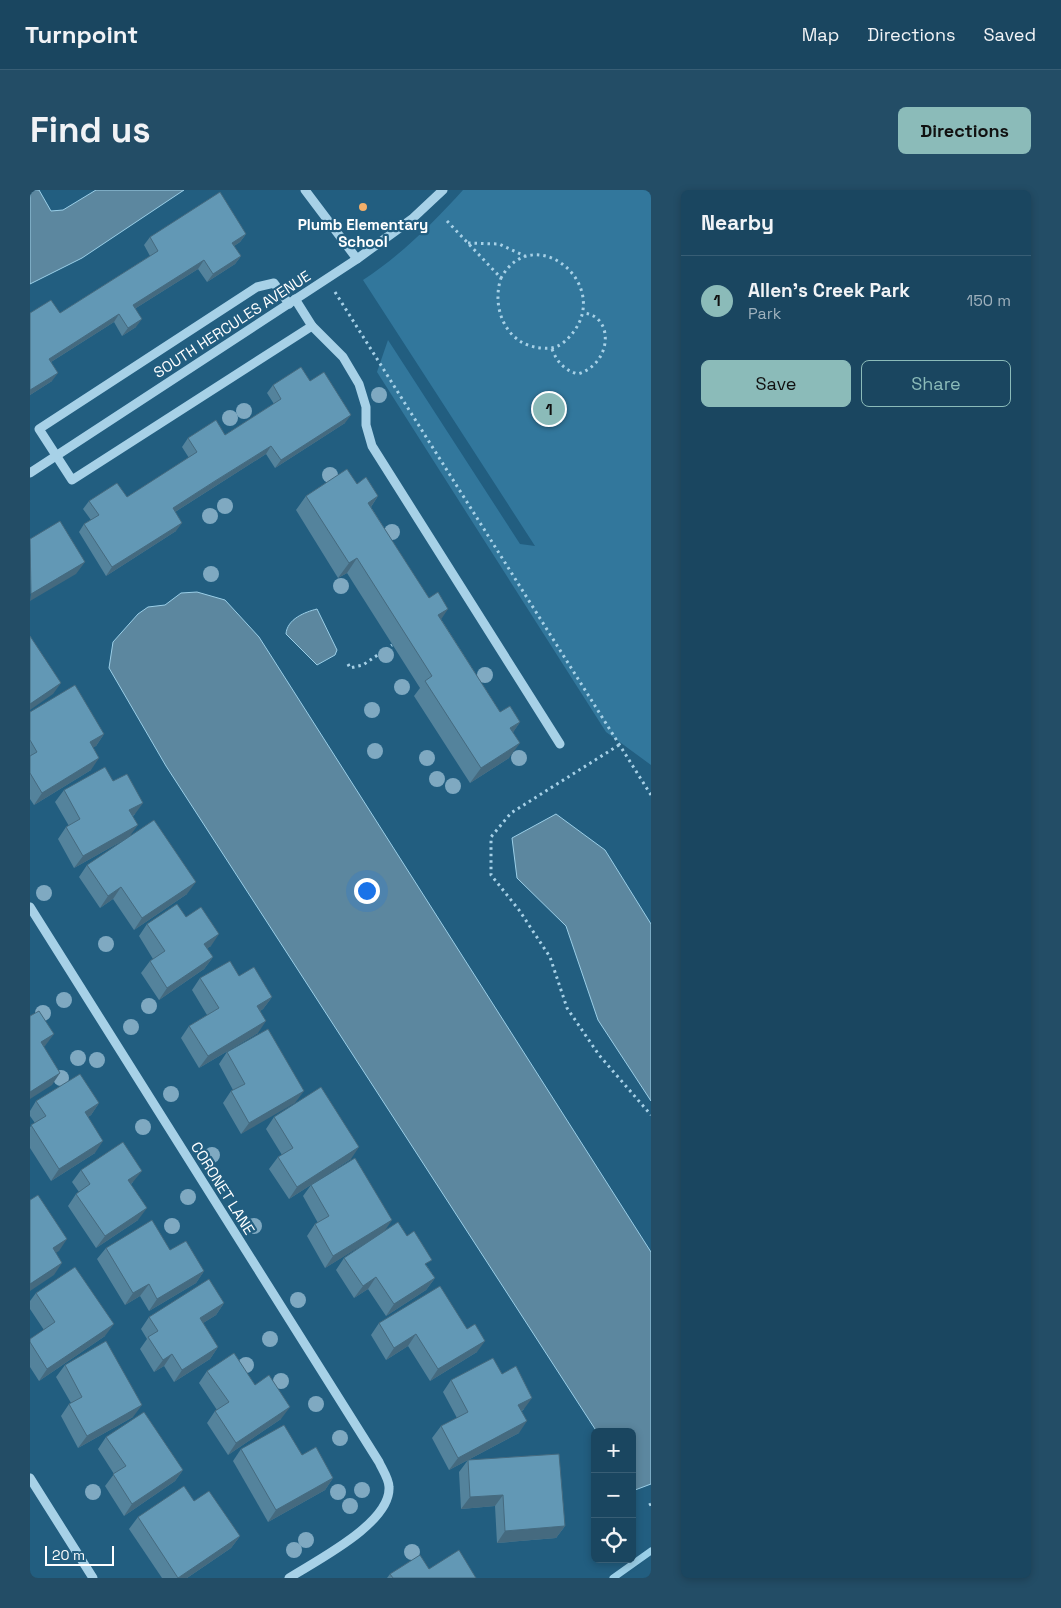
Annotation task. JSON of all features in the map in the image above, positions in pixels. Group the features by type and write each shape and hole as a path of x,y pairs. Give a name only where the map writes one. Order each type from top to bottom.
{"street":[{"path":"305,190 357,259"},
{"name":"SOUTH HERCULES AVENUE","path":"30,473 357,259 412,219 443,190"},
{"path":"312,326 72,480 39,428 257,287 274,283 292,301 312,326 343,357 360,384 366,407 366,425 372,446 560,744"},
{"name":"CORONET LANE","path":"30,907 379,1462 390,1485 386,1504 372,1523 289,1578"},
{"path":"30,1478 93,1578"}],"path":[{"path":"448,221 501,278"},
{"path":"467,243 499,244 525,256 546,255 556,260 572,273 583,290 582,313 572,333 562,343 552,349 525,345 516,339 506,327 499,314 497,300 501,278 508,269 525,256"},
{"path":"327,279 651,795"},
{"path":"552,349 559,363 570,372 578,374 596,365 602,357 606,340 599,323 589,314 582,313"},
{"path":"348,664 350,668 363,665 392,645"},
{"path":"619,745 511,814 491,837 491,875 519,910 550,957 568,1008 599,1055 651,1115"}],"shaded area":[{"path":"30,190 39,190 51,211 63,210 96,190 184,190 82,258 30,284"},
{"path":"463,190 651,190 651,765 606,732 377,372 388,340 520,544 535,546 363,280 377,271 416,238"},
{"path":"197,592 225,600 259,637 651,1252 651,1484 636,1490 636,1428 594,1428 166,766 109,668 113,642 138,614 148,607 165,605 181,593"},
{"path":"317,609 337,650 335,655 317,665 286,634 293,620 302,614"},
{"path":"556,814 605,850 651,924 651,1101 598,1020 566,926 517,878 512,838"}],"building":[{"path":"220,192 246,234 232,243 241,256 213,274 204,260 133,305 142,319 128,328 119,314 49,359 58,373 30,390 30,313 51,300 60,313 158,251 150,237"},
{"path":"301,367 310,381 324,372 351,415 281,460 271,446 215,481 173,508 182,523 112,567 84,524 99,515 89,501 117,483 127,497 197,452 188,438 216,420 225,435 281,399 273,385"},
{"path":"347,469 357,484 366,477 378,496 368,503 429,598 438,592 448,609 438,615 500,712 510,706 520,722 510,728 520,743 481,768 425,681 432,676 357,558 349,563 306,496"},
{"path":"60,521 85,562 31,594 30,539"},
{"path":"30,636 61,683 30,704"},
{"path":"75,685 104,734 90,742 99,758 42,793 30,773 30,756 37,752 30,740 30,712"},
{"path":"105,767 113,781 127,774 143,803 129,810 138,825 83,856 66,827 80,819 64,790"},
{"path":"154,820 196,882 142,918 121,887 108,896 87,865"},
{"path":"177,904 186,917 201,907 219,934 204,944 213,957 167,988 150,961 165,951 147,924"},
{"path":"230,961 239,976 254,967 272,997 257,1006 266,1021 208,1056 189,1026 219,1008 200,978"},
{"path":"39,1011 54,1034 41,1042 60,1073 30,1092 30,1016"},
{"path":"268,1029 304,1091 249,1123 231,1091 245,1084 227,1052"},
{"path":"80,1074 99,1103 85,1112 103,1141 59,1169 31,1125 46,1116 36,1101"},
{"path":"321,1087 359,1147 297,1187 278,1157 293,1148 274,1117"},
{"path":"123,1142 142,1171 128,1180 147,1208 105,1236 76,1194 90,1184 81,1170"},
{"path":"355,1158 392,1220 333,1256 315,1224 329,1216 311,1185"},
{"path":"38,1195 67,1239 53,1248 62,1263 30,1284 30,1200"},
{"path":"152,1220 170,1250 186,1241 204,1271 157,1299 149,1284 133,1293 106,1248"},
{"path":"398,1222 407,1236 414,1231 432,1260 425,1264 435,1278 394,1304 376,1277 363,1286 344,1258"},
{"path":"75,1267 114,1324 47,1369 30,1339 55,1322 36,1293"},
{"path":"209,1279 224,1303 200,1318 218,1347 182,1370 172,1354 163,1360 148,1337 158,1331 149,1317"},
{"path":"440,1286 467,1329 475,1324 485,1341 438,1369 416,1334 394,1348 379,1323"},
{"path":"106,1341 142,1405 87,1436 69,1404 82,1397 65,1365"},
{"path":"234,1353 255,1385 269,1375 290,1407 236,1443 215,1411 229,1402 207,1371"},
{"path":"493,1358 502,1374 516,1366 532,1398 518,1405 527,1421 458,1458 441,1426 468,1412 451,1380"},
{"path":"144,1412 183,1470 132,1504 113,1474 126,1466 106,1437"},
{"path":"284,1425 302,1455 316,1447 333,1478 276,1510 241,1449"},
{"path":"559,1454 565,1526 505,1531 503,1495 470,1497 468,1460"},
{"path":"184,1486 194,1501 209,1491 240,1536 178,1578 138,1517"},
{"path":"459,1550 476,1578 393,1578 390,1574 420,1555 429,1569"}],"waterway":[{"path":"613,1578 651,1551"}],"place":[{"name":"Plumb Elementary School","path":"363,207"},
{"name":"Allen's Creek Park","path":"549,409"}]}
